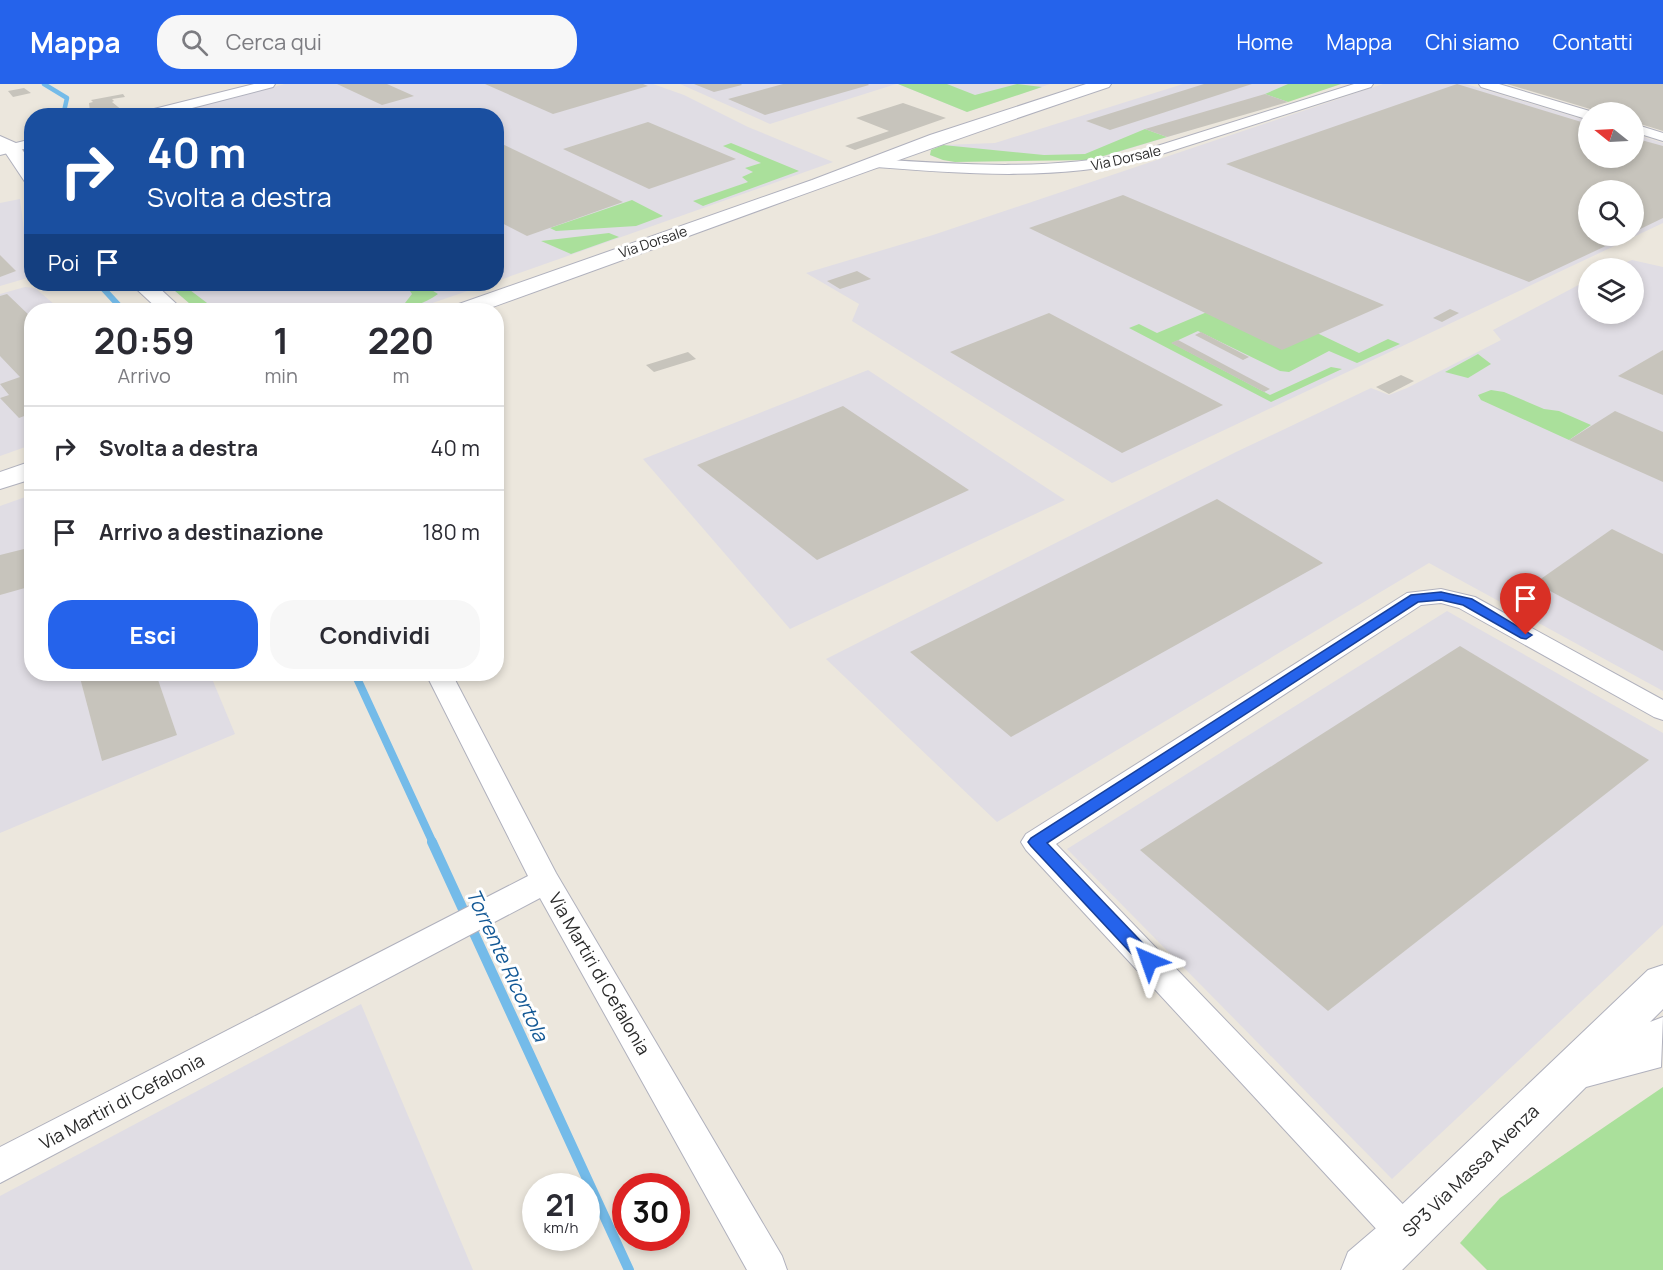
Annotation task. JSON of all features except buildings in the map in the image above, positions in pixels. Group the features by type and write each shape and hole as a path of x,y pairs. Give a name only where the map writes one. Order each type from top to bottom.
{"street":[{"path":"174,108 269,84"},
{"name":"Via Dorsale","path":"484,303 876,163 936,139 1102,84"},
{"name":"Via Dorsale","path":"876,163 941,168 1025,169 1106,165 1367,84"},
{"path":"1485,84 1578,112"},
{"path":"1644,131 1663,137"},
{"path":"4,147 24,144"},
{"path":"4,147 24,169"},
{"path":"149,291 164,303"},
{"path":"0,481 24,472"},
{"path":"1407,1234 1036,842 1402,605 1422,597 1441,596 1467,602 1663,711"},
{"name":"Via Martiri di Cefalonia","path":"443,681 545,881 768,1270"},
{"name":"Via Martiri di Cefalonia","path":"0,1166 545,881"},
{"name":"SP3 Via Massa Avenza","path":"1366,1270 1407,1234 1663,982"},
{"path":"1574,1070 1646,1053 1663,1036"}],"shaded area":[{"path":"285,84 653,84 684,95 748,127 833,162 504,279 504,108 194,108"},
{"path":"680,84 896,84 770,124"},
{"path":"898,84 1050,84 967,112"},
{"path":"1183,84 1341,84 1099,158 955,162 930,155 931,150 943,145 995,143"},
{"path":"1383,84 1466,84 1578,118 1578,168 1644,168 1644,137 1663,143 1663,223 1644,232 1644,180 1578,180 1578,246 1614,246 1589,258 1578,258 1578,263 1112,483 852,321 859,304 806,273 933,235"},
{"path":"20,199 24,230 24,279 0,286 0,203"},
{"path":"1644,263 1663,267 1663,691 1429,563 997,822 826,659 1236,452 1371,388 1389,395 1407,388 1501,340 1493,330 1578,285 1578,324 1644,324"},
{"path":"24,287 24,291 39,291 53,303 24,303 24,447 0,456 0,294"},
{"path":"175,291 468,291 432,303 189,303"},
{"path":"868,370 1065,500 790,629 643,459"},
{"path":"24,497 24,681 213,681 235,734 0,833 0,506"},
{"path":"1447,611 1663,733 1663,925 1392,1179 1067,849"},
{"path":"361,1004 473,1270 0,1270 0,1196"}],"green space":[{"path":"898,84 947,84 975,95 1017,84 1042,87 967,112"},
{"path":"1288,84 1341,84 1288,102 1265,94"},
{"path":"1145,129 1167,137 1090,160 955,162 930,155 931,150 943,145 1044,155 1085,154"},
{"path":"731,143 799,171 703,206 693,201 748,182 742,177 753,172 745,168 761,163 723,146"},
{"path":"632,200 663,216 636,226 556,231 550,228"},
{"path":"609,233 619,237 571,254 541,241"},
{"path":"175,291 191,291 207,303 189,303"},
{"path":"410,291 433,291 438,294 421,303 405,303 412,294"},
{"path":"1207,312 1317,333 1359,353 1388,339 1400,344 1357,363 1329,351 1289,372 1280,371 1198,331 1172,343 1270,395 1331,367 1342,369 1271,402 1129,328 1139,324 1157,333"},
{"path":"1478,354 1491,364 1468,378 1445,372"},
{"path":"1491,390 1504,392 1544,409 1559,411 1591,425 1569,440 1481,400 1478,395"},
{"path":"1663,1087 1663,1270 1487,1270 1460,1243 1500,1198"}],"waterway":[{"name":"Torrente Ricortola","path":"44,84 67,98 65,108"},
{"name":"Torrente Ricortola","path":"105,291 117,303"},
{"name":"Torrente Ricortola","path":"358,681 433,843"},
{"name":"Torrente Ricortola","path":"432,842 629,1270"}],"route":[{"path":"1149,961 1036,842 1415,598 1429,595 1467,602 1526,635"}]}
